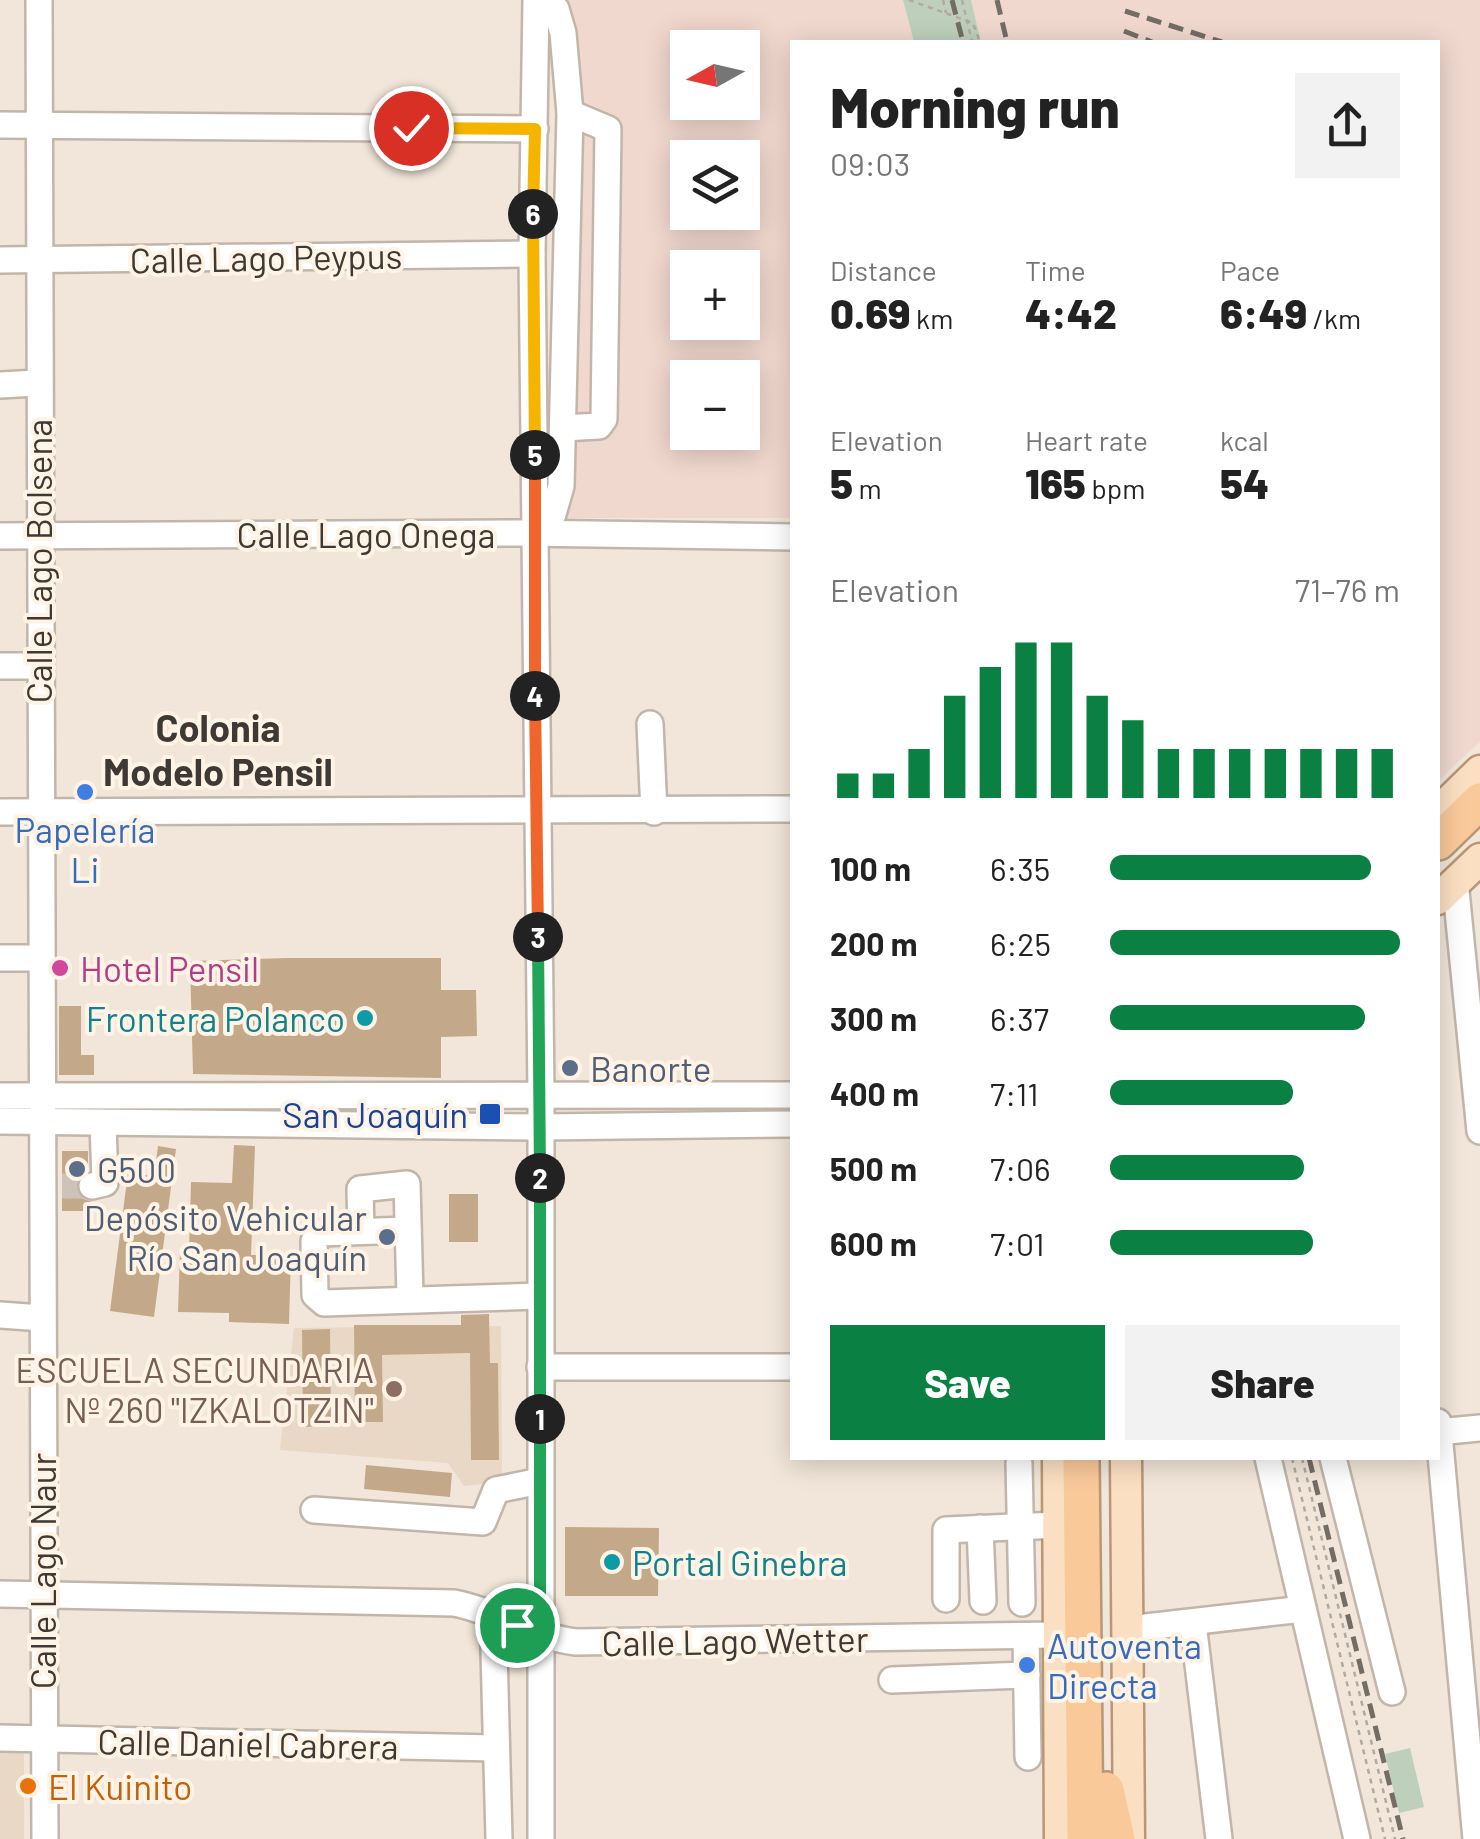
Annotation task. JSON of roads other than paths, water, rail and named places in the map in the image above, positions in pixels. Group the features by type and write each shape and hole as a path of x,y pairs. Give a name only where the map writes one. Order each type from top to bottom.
{"highway":[{"path":"1440,840 1480,801"},
{"path":"1443,883 1480,852"},
{"path":"1103,1460 1089,1481 1095,1785 1106,1839"},
{"path":"1071,1839 1095,1785"},
{"path":"1085,1839 1095,1785"},
{"path":"1095,1785 1116,1839"}],"main road":[{"path":"1440,810 1480,772"},
{"path":"1058,1460 1060,1839"},
{"path":"1126,1460 1129,1839"}],"street":[{"name":"Calle Lago Bolsena","path":"39,0 37,383 42,1110"},
{"path":"536,0 532,254 541,1127 541,1839"},
{"path":"535,529 553,514 561,486 566,309 570,113 563,33 556,9 546,0"},
{"path":"563,428 599,426 604,419 608,129 570,113"},
{"path":"0,125 535,129"},
{"name":"Calle Lago Peypus","path":"0,260 532,254"},
{"path":"566,309 606,308"},
{"path":"0,385 37,383"},
{"name":"Calle Lago Onega","path":"0,536 535,529 790,537"},
{"path":"0,666 38,666"},
{"path":"650,724 654,812"},
{"path":"0,812 536,813 790,809"},
{"path":"1443,883 1480,1132"},
{"path":"0,958 39,958"},
{"path":"0,1121 42,1110 790,1095"},
{"path":"0,1096 103,1123 244,1121 541,1127 790,1124"},
{"name":"Calle Lago Naur","path":"42,1110 52,1187 42,1318 45,1839"},
{"path":"92,1186 105,1183 103,1123"},
{"path":"360,1231 360,1189 407,1184 410,1297"},
{"path":"408,1230 324,1232 316,1236 315,1295 324,1303 410,1297 539,1296"},
{"path":"0,1315 42,1318"},
{"path":"540,1366 790,1367"},
{"path":"1440,1432 1480,1428"},
{"path":"1440,1453 1476,1839"},
{"path":"1268,1460 1278,1500 1316,1608 1357,1839"},
{"path":"1322,1461 1368,1601 1392,1692"},
{"path":"1019,1463 1022,1603"},
{"path":"314,1510 483,1522 496,1490 540,1481"},
{"path":"946,1599 944,1532 1058,1525"},
{"path":"980,1528 983,1601"},
{"name":"Calle Lago Wetter","path":"0,1594 454,1604 493,1614 540,1635 576,1642 1058,1635"},
{"path":"1128,1629 1316,1608"},
{"path":"493,1614 499,1839"},
{"path":"1193,1623 1219,1839"},
{"path":"1026,1636 1028,1758"},
{"path":"892,1680 1027,1675"},
{"name":"Calle Daniel Cabrera","path":"0,1738 496,1748"}],"tunnel":[{"path":"62,1186 92,1186"}],"railway":[{"path":"952,0 962,40"},
{"path":"997,0 1007,40"},
{"path":"1125,11 1216,40"},
{"path":"1124,31 1147,40"},
{"path":"1309,1460 1403,1839"}],"place":[{"name":"Papelería Li","path":"85,792"},
{"name":"Hotel Pensil","path":"60,968"},
{"name":"Frontera Polanco","path":"365,1018"},
{"name":"Banorte","path":"570,1068"},
{"name":"San Joaquín","path":"490,1114"},
{"name":"G500","path":"77,1169"},
{"name":"Depósito Vehicular Río San Joaquín","path":"387,1237"},
{"name":"ESCUELA SECUNDARIA Nº 260 \"IZKALOTZIN\"","path":"394,1389"},
{"name":"Portal Ginebra","path":"612,1562"},
{"name":"Autoventa Directa","path":"1027,1665"},
{"name":"El Kuinito","path":"28,1786"}],"district":[{"name":"Colonia Modelo Pensil","path":"218,749"}]}
